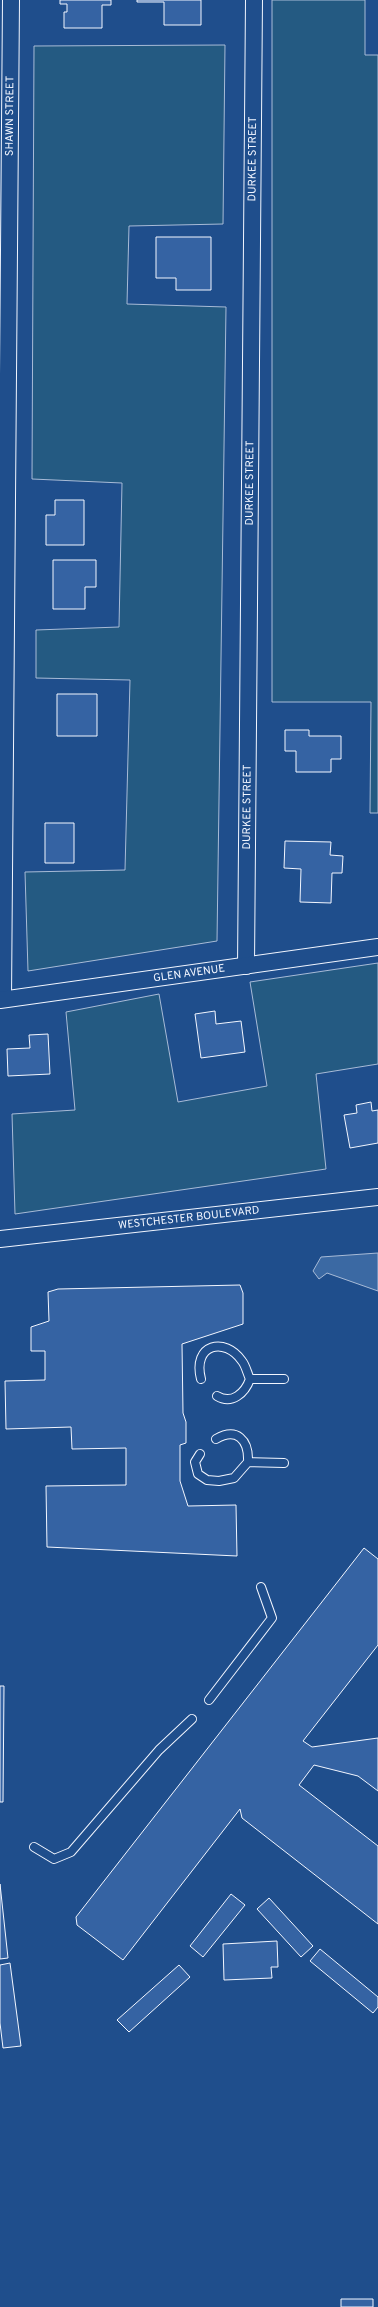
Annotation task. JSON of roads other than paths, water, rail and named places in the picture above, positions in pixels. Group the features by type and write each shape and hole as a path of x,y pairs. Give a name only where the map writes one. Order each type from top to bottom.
{"street":[{"name":"SHAWN STREET","path":"1,1000 11,0"},
{"name":"DURKEE STREET","path":"246,966 254,0"},
{"name":"GLEN AVENUE","path":"1,1000 378,947"},
{"name":"WESTCHESTER BOULEVARD","path":"0,1238 378,1197"}],"lane":[{"path":"201,1379 198,1368 199,1359 208,1349 220,1346 228,1348 242,1361 250,1379 247,1388 238,1397 222,1399 217,1396"},
{"path":"250,1379 284,1379"},
{"path":"200,1454 195,1462 198,1474 207,1480 218,1481 234,1478 248,1462 248,1451 245,1442 235,1434 225,1434 216,1439"},
{"path":"248,1462 284,1463"},
{"path":"209,1700 272,1618 261,1588"},
{"path":"34,1846 54,1860 71,1852 158,1750 192,1719"}]}
